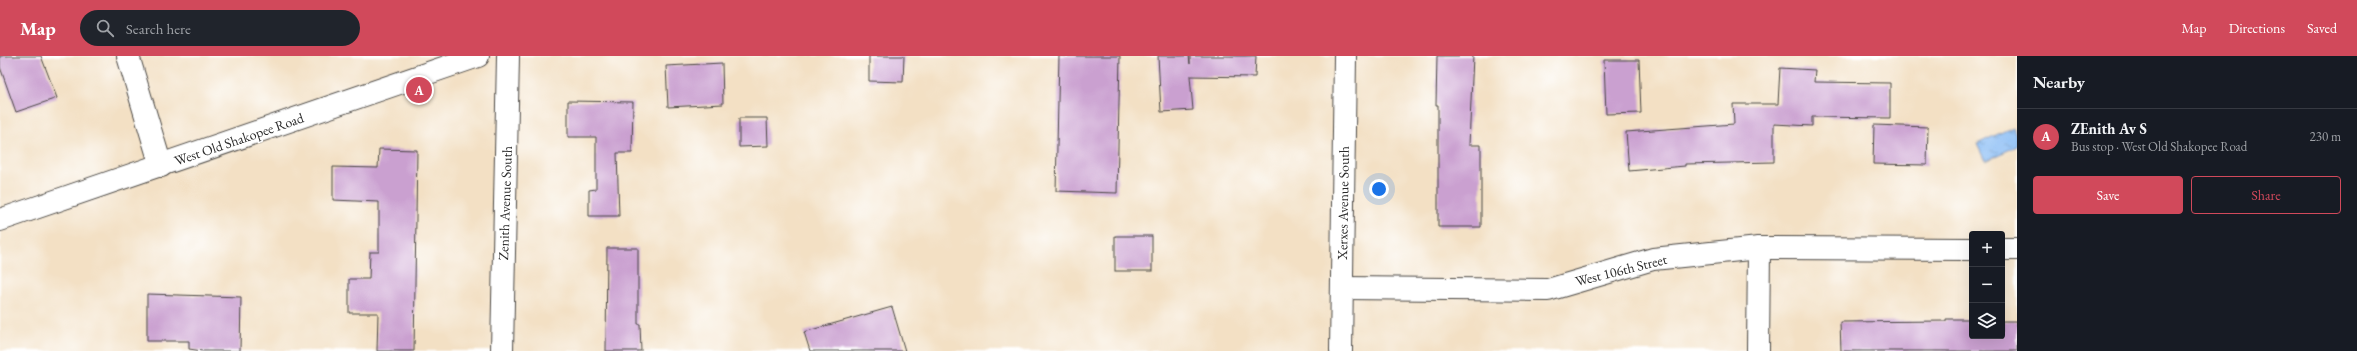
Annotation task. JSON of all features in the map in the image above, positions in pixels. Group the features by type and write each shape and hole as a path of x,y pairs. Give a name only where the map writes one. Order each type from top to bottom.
{"street":[{"path":"128,56 161,166"},
{"name":"West Old Shakopee Road","path":"0,220 478,56"},
{"name":"Zenith Avenue South","path":"502,351 508,56"},
{"name":"Xerxes Avenue South","path":"1341,351 1345,56"},
{"path":"1758,351 1759,248"},
{"name":"West 106th Street","path":"1342,288 1548,290 1653,259 1759,248 1969,249"},
{"path":"2005,249 2017,250"}],"water":[{"path":"2013,127 2017,137 2017,146 1985,161 1977,144"}],"building":[{"path":"0,56 41,56 57,98 16,112 0,67"},
{"path":"869,56 904,56 903,82 869,81"},
{"path":"1059,56 1120,56 1117,193 1056,191"},
{"path":"1158,56 1189,56 1190,64 1190,56 1256,56 1255,77 1190,76 1193,110 1161,112"},
{"path":"1437,56 1473,56 1469,145 1481,145 1481,227 1438,227 1438,105 1436,105"},
{"path":"1604,60 1639,60 1641,113 1606,114"},
{"path":"722,63 723,104 668,107 666,66"},
{"path":"1780,68 1815,70 1814,82 1890,83 1890,118 1812,117 1812,126 1774,124 1774,162 1685,164 1685,166 1629,171 1626,132 1734,124 1733,104 1778,104"},
{"path":"568,101 633,102 632,153 617,153 619,216 589,216 589,190 596,189 596,137 568,137"},
{"path":"739,118 767,118 768,146 739,147"},
{"path":"1874,125 1928,127 1927,165 1873,164"},
{"path":"379,149 417,150 414,351 377,351 378,313 349,313 349,279 369,279 370,252 379,252 379,202 333,200 333,167 378,168"},
{"path":"1115,236 1152,236 1152,271 1115,271"},
{"path":"607,248 638,248 638,324 640,324 641,351 606,351"},
{"path":"147,294 241,297 240,351 202,351 189,349 189,341 147,341"},
{"path":"892,307 905,351 810,351 804,332"},
{"path":"1946,319 1969,319 1969,339 2005,339 2005,321 2017,321 2017,351 1841,351 1840,322 1946,321"}],"place":[{"name":"ZEnith Av S","path":"419,90"}]}
